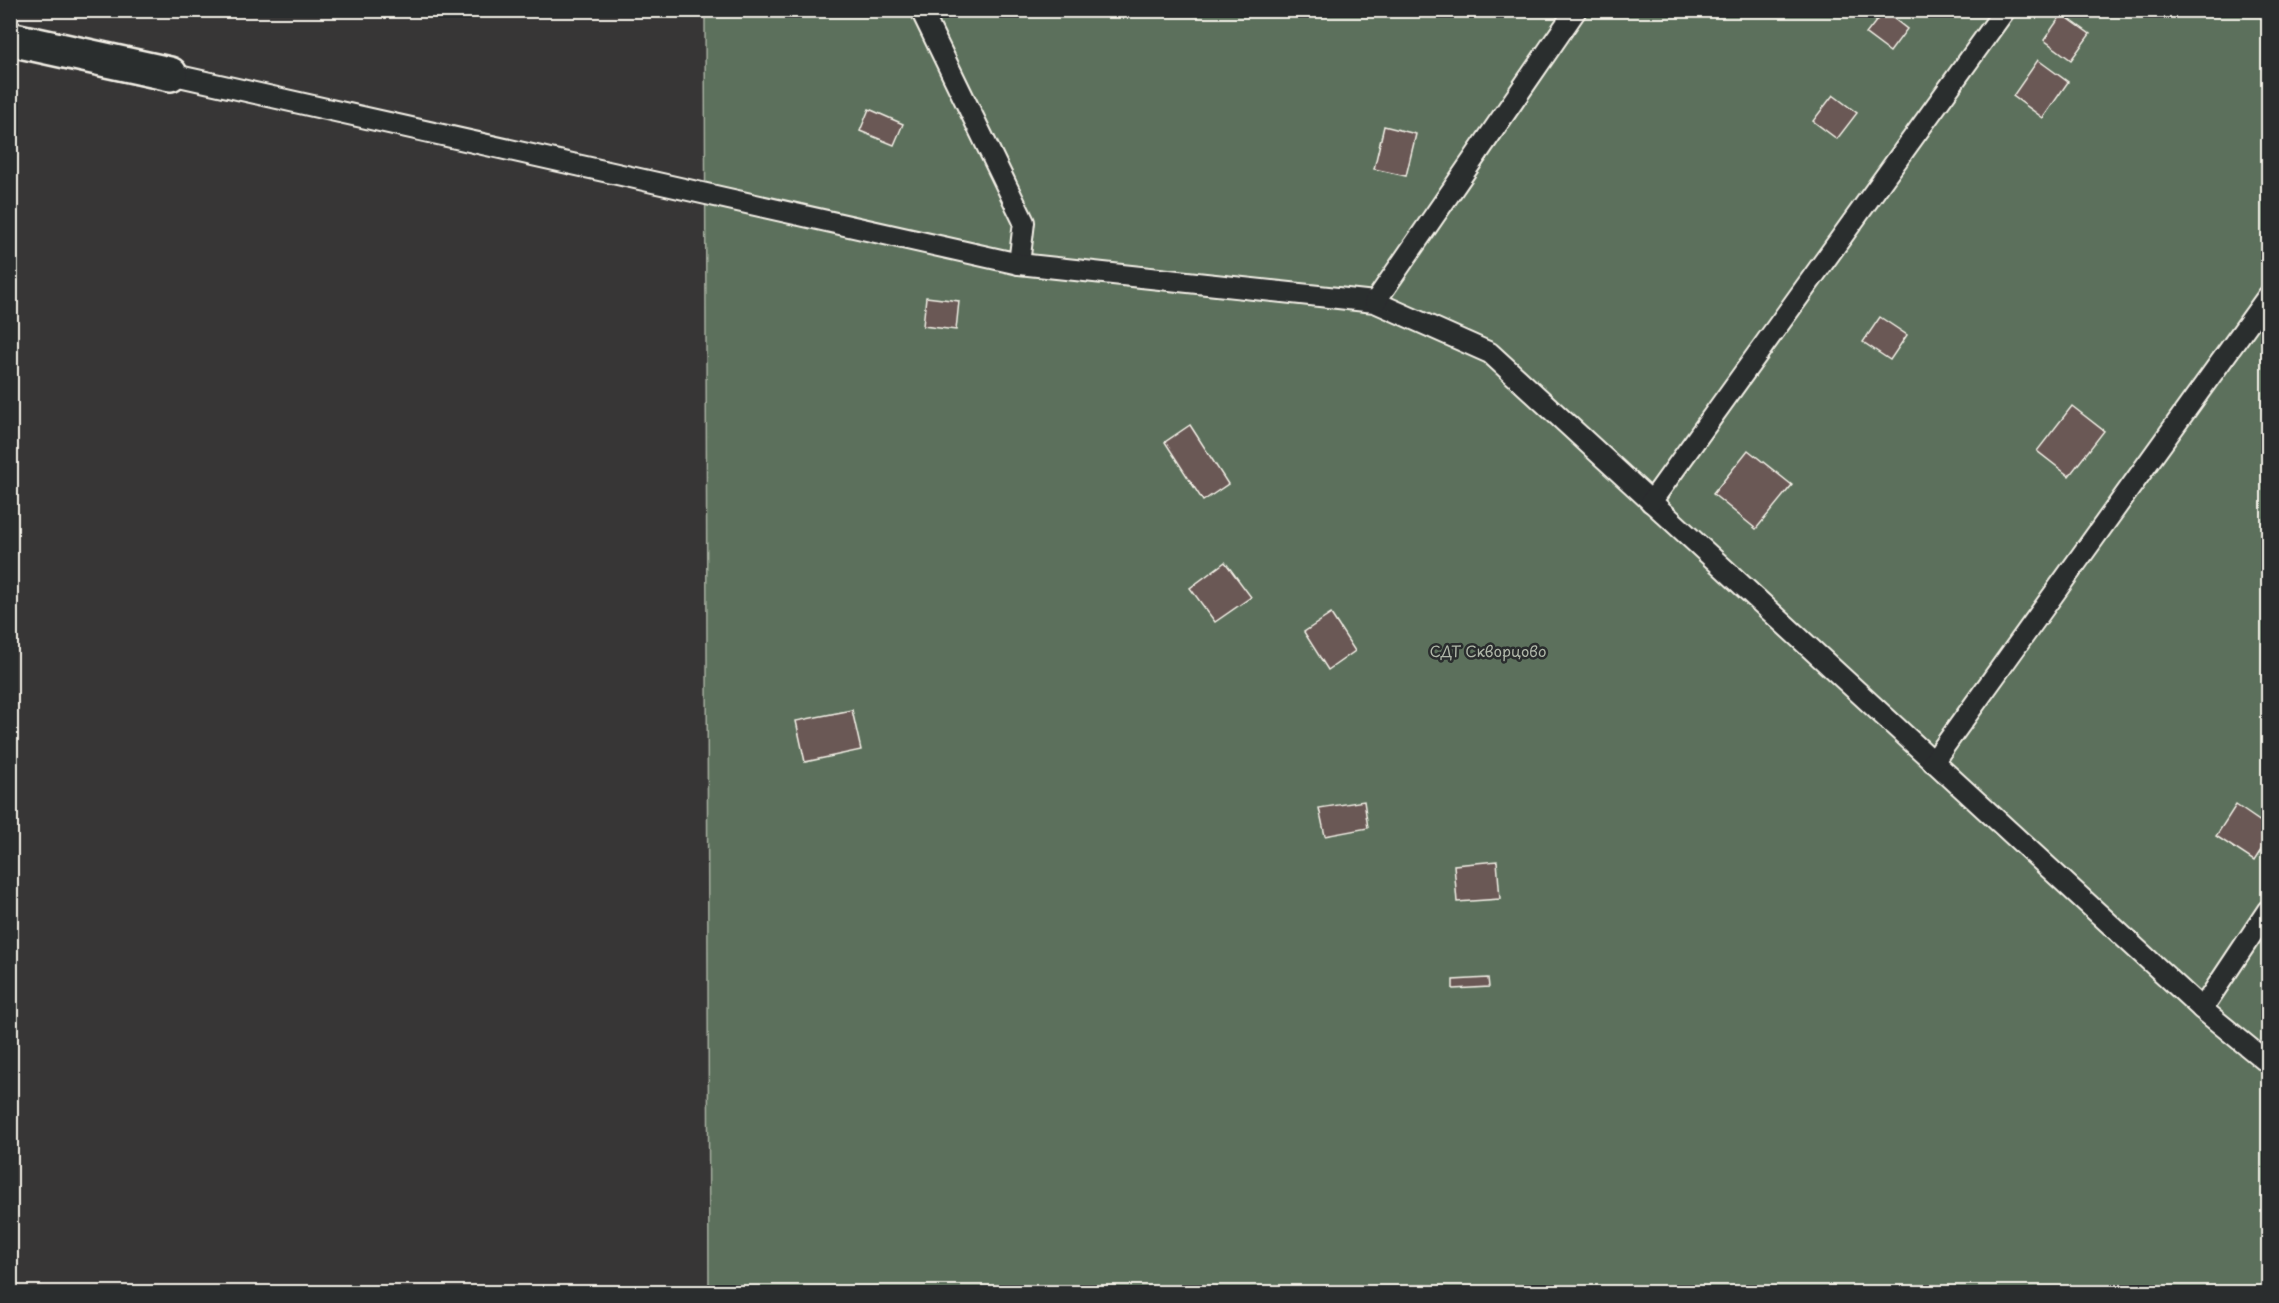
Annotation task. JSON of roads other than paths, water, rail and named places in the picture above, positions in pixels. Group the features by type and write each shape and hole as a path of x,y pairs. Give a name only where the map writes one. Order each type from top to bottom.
{"street":[{"path":"10,39 170,74"}],"lane":[{"path":"921,10 1024,222 1020,264"},
{"path":"1375,302 1576,10"},
{"path":"1651,502 2005,10"},
{"path":"170,74 1020,264 1375,302 1490,353 2202,1009 2268,1063"},
{"path":"1933,762 2268,296"},
{"path":"2202,1009 2268,910"}],"park label":[{"name":"СДТ Скворцово","path":"1488,652"}]}
